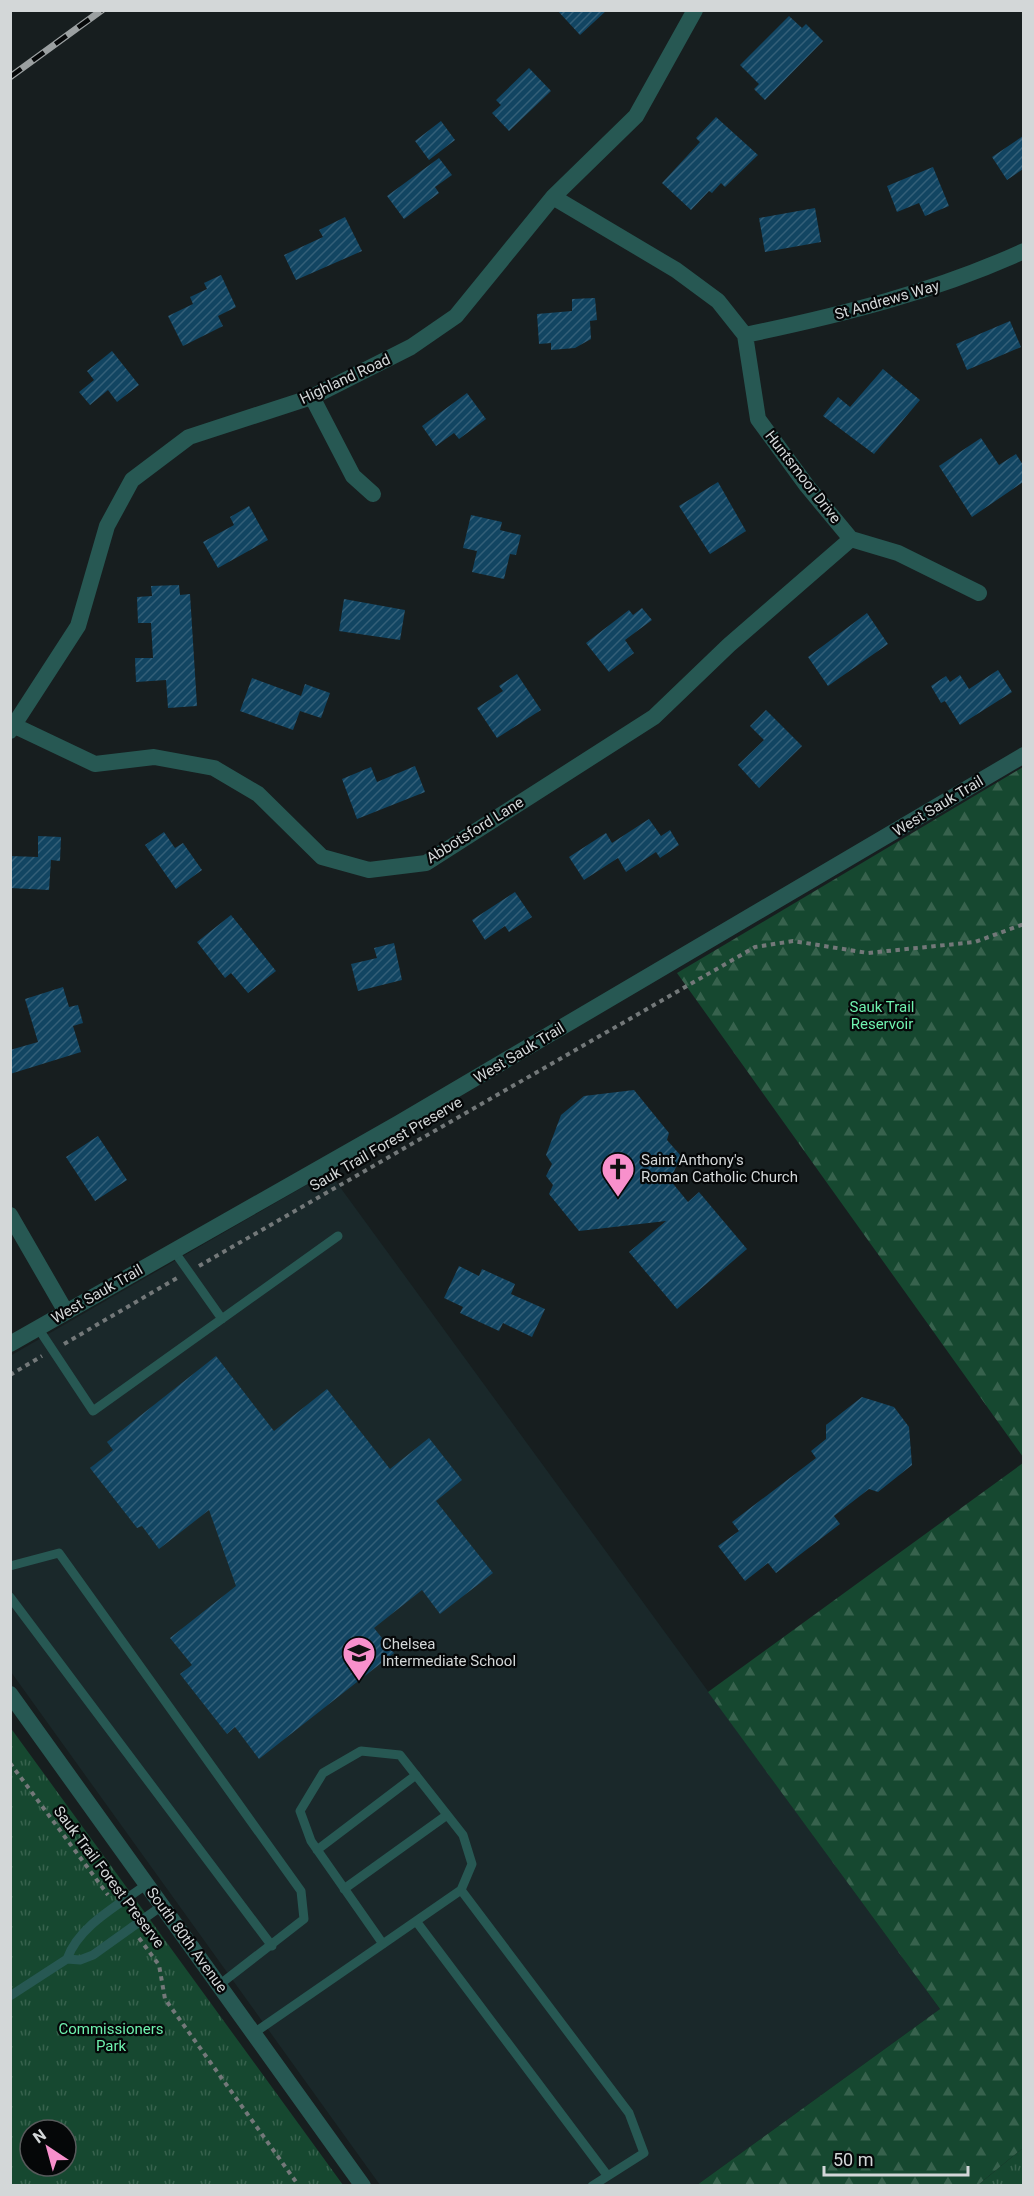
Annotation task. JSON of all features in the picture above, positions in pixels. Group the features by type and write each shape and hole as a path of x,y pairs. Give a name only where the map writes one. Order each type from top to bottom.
{"street":[{"name":"Highland Road","path":"13,728 78,626 106,525 132,480 189,437 312,397 411,347 456,316 553,197 636,116 695,10"},
{"name":"Huntsmoor Drive","path":"553,197 676,270 718,301 745,335 758,419 807,486 851,539 898,553 979,593"},
{"name":"St Andrews Way","path":"745,335 846,314 971,275 1023,251"},
{"path":"312,397 353,476 373,494"},
{"name":"Abbotsford Lane","path":"13,728 95,764 154,757 214,768 258,794 322,856 369,870 426,863 654,717 729,645 851,539"},
{"name":"West Sauk Trail","path":"10,1344 399,1124 1023,755"},
{"path":"10,1215 66,1312"},
{"name":"South 80th Avenue","path":"10,1694 363,2186"}],"lane":[{"path":"38,1328 93,1411 338,1236"},
{"path":"174,1251 222,1318"},
{"path":"10,1566 59,1553 301,1891 304,1919 219,1985"},
{"path":"10,1597 272,1946"},
{"path":"254,2033 383,1944 461,1890 472,1864 463,1835 400,1755 361,1751 323,1773 300,1811 317,1850 383,1944"},
{"path":"317,1850 416,1775"},
{"path":"344,1888 447,1815"},
{"path":"67,1959 80,1934 147,1884"},
{"path":"461,1890 629,2113 644,2153 592,2186"},
{"path":"10,1996 67,1959 80,1959 93,1955 163,1905"},
{"path":"416,1921 607,2175"}],"path":[{"name":"Sauk Trail Forest Preserve","path":"10,1375 755,946 793,942 868,953 975,942 1023,924"},
{"name":"Sauk Trail Forest Preserve","path":"10,1763 117,1907"},
{"name":"Sauk Trail Forest Preserve","path":"132,1928 159,1965 165,1999 299,2186"}],"shaded area":[{"name":"Chelsea Intermediate School","path":"329,1172 940,2009 697,2185 380,2185 11,1672 10,1356"}],"green space":[{"name":"Sauk Trail Reservoir","path":"1023,767 1023,1457 677,973"},
{"path":"1023,1463 1023,2148 978,2185 697,2185 940,2009 708,1692"},
{"name":"Commissioners Park","path":"10,1727 343,2185 11,2185"},
{"path":"1023,2148 1023,2185 978,2185"}],"building":[{"path":"557,10 607,10 580,35"},
{"path":"789,16 802,28 806,24 823,41 765,100 754,89 759,84 740,65"},
{"path":"529,68 551,91 509,131 492,113 501,105 496,100"},
{"path":"716,117 758,155 725,187 721,183 712,193 709,191 691,210 662,183 700,142 696,138"},
{"path":"441,121 455,140 429,160 415,141"},
{"path":"1023,136 1023,169 1007,180 992,157"},
{"path":"439,158 452,175 435,187 439,193 404,219 387,196"},
{"path":"933,167 949,206 925,216 919,203 897,212 887,186"},
{"path":"815,208 821,242 765,252 759,218"},
{"path":"345,217 362,251 296,280 284,255 323,237 319,230"},
{"path":"221,275 236,307 218,316 223,326 183,346 168,316 193,304 190,297 207,289 204,283"},
{"path":"595,298 597,320 590,321 591,339 575,348 551,350 551,343 539,344 537,314 572,311 572,299"},
{"path":"1010,321 1021,347 967,370 956,344"},
{"path":"112,351 139,385 117,402 108,390 90,405 79,392 94,380 87,371"},
{"path":"883,369 920,400 874,454 823,416 838,397 850,407"},
{"path":"467,393 486,419 459,439 454,433 436,446 422,426"},
{"path":"981,438 999,465 1016,454 1023,465 1023,482 972,517 939,466"},
{"path":"718,482 746,531 710,554 679,506"},
{"path":"249,506 268,540 218,568 203,542 234,525 230,517"},
{"path":"471,515 502,522 500,530 521,535 516,555 510,554 504,579 472,572 477,551 463,548"},
{"path":"179,585 180,595 190,594 197,706 168,708 166,680 136,682 135,658 153,658 151,623 138,623 137,597 152,596 151,586"},
{"path":"344,599 405,610 400,640 339,631"},
{"path":"642,608 652,620 625,640 634,653 609,672 586,643 629,610 633,615"},
{"path":"867,613 888,644 828,686 808,657"},
{"path":"998,670 1012,692 960,725 945,701 941,703 931,686 946,676 950,682 960,675 969,689"},
{"path":"517,674 541,710 497,738 477,708 503,691 499,686"},
{"path":"252,678 301,696 305,684 330,693 321,718 300,711 293,730 240,711"},
{"path":"766,710 802,746 759,788 738,765 764,740 750,726"},
{"path":"415,766 425,792 357,819 342,779 371,767 377,782"},
{"path":"649,819 661,836 670,830 679,845 660,858 656,852 626,872 618,858 584,880 569,857 606,833 612,843"},
{"path":"164,832 175,848 183,843 202,870 176,889 145,845"},
{"path":"38,836 61,837 60,861 51,860 49,890 10,888 10,856 38,857"},
{"path":"515,892 532,917 509,932 505,926 485,940 472,920"},
{"path":"231,915 276,971 248,993 231,973 225,978 197,942"},
{"path":"394,943 402,980 358,991 351,964 377,958 374,948"},
{"path":"63,987 69,1007 78,1005 83,1023 73,1026 81,1052 10,1074 10,1050 38,1042 25,999"},
{"name":"Saint Anthony's Roman Catholic Church","path":"634,1090 669,1133 667,1140 681,1156 670,1180 688,1202 699,1192 747,1249 677,1309 629,1252 666,1221 579,1231 549,1194 553,1185 546,1176 552,1164 546,1155 561,1115 584,1096"},
{"path":"98,1136 127,1180 95,1201 66,1157"},
{"path":"459,1266 479,1276 482,1269 515,1284 511,1294 545,1309 532,1337 503,1323 499,1331 460,1313 463,1307 444,1298"},
{"path":"216,1356 274,1431 327,1389 390,1469 429,1438 462,1480 436,1501 493,1573 440,1614 422,1590 374,1628 394,1653 259,1759 235,1727 227,1734 180,1674 192,1665 170,1638 236,1586 209,1510 159,1549 142,1526 137,1528 90,1468 113,1450 107,1442"},
{"path":"862,1397 894,1407 909,1427 912,1465 878,1492 869,1489 834,1516 840,1524 776,1573 768,1563 745,1581 718,1546 739,1531 732,1522 816,1458 811,1451 826,1439 826,1425"}],"railway":[{"path":"10,77 102,10"}],"place":[{"name":"Saint Anthony's Roman Catholic Church","path":"618,1198"},
{"name":"Chelsea Intermediate School","path":"359,1682"}]}
